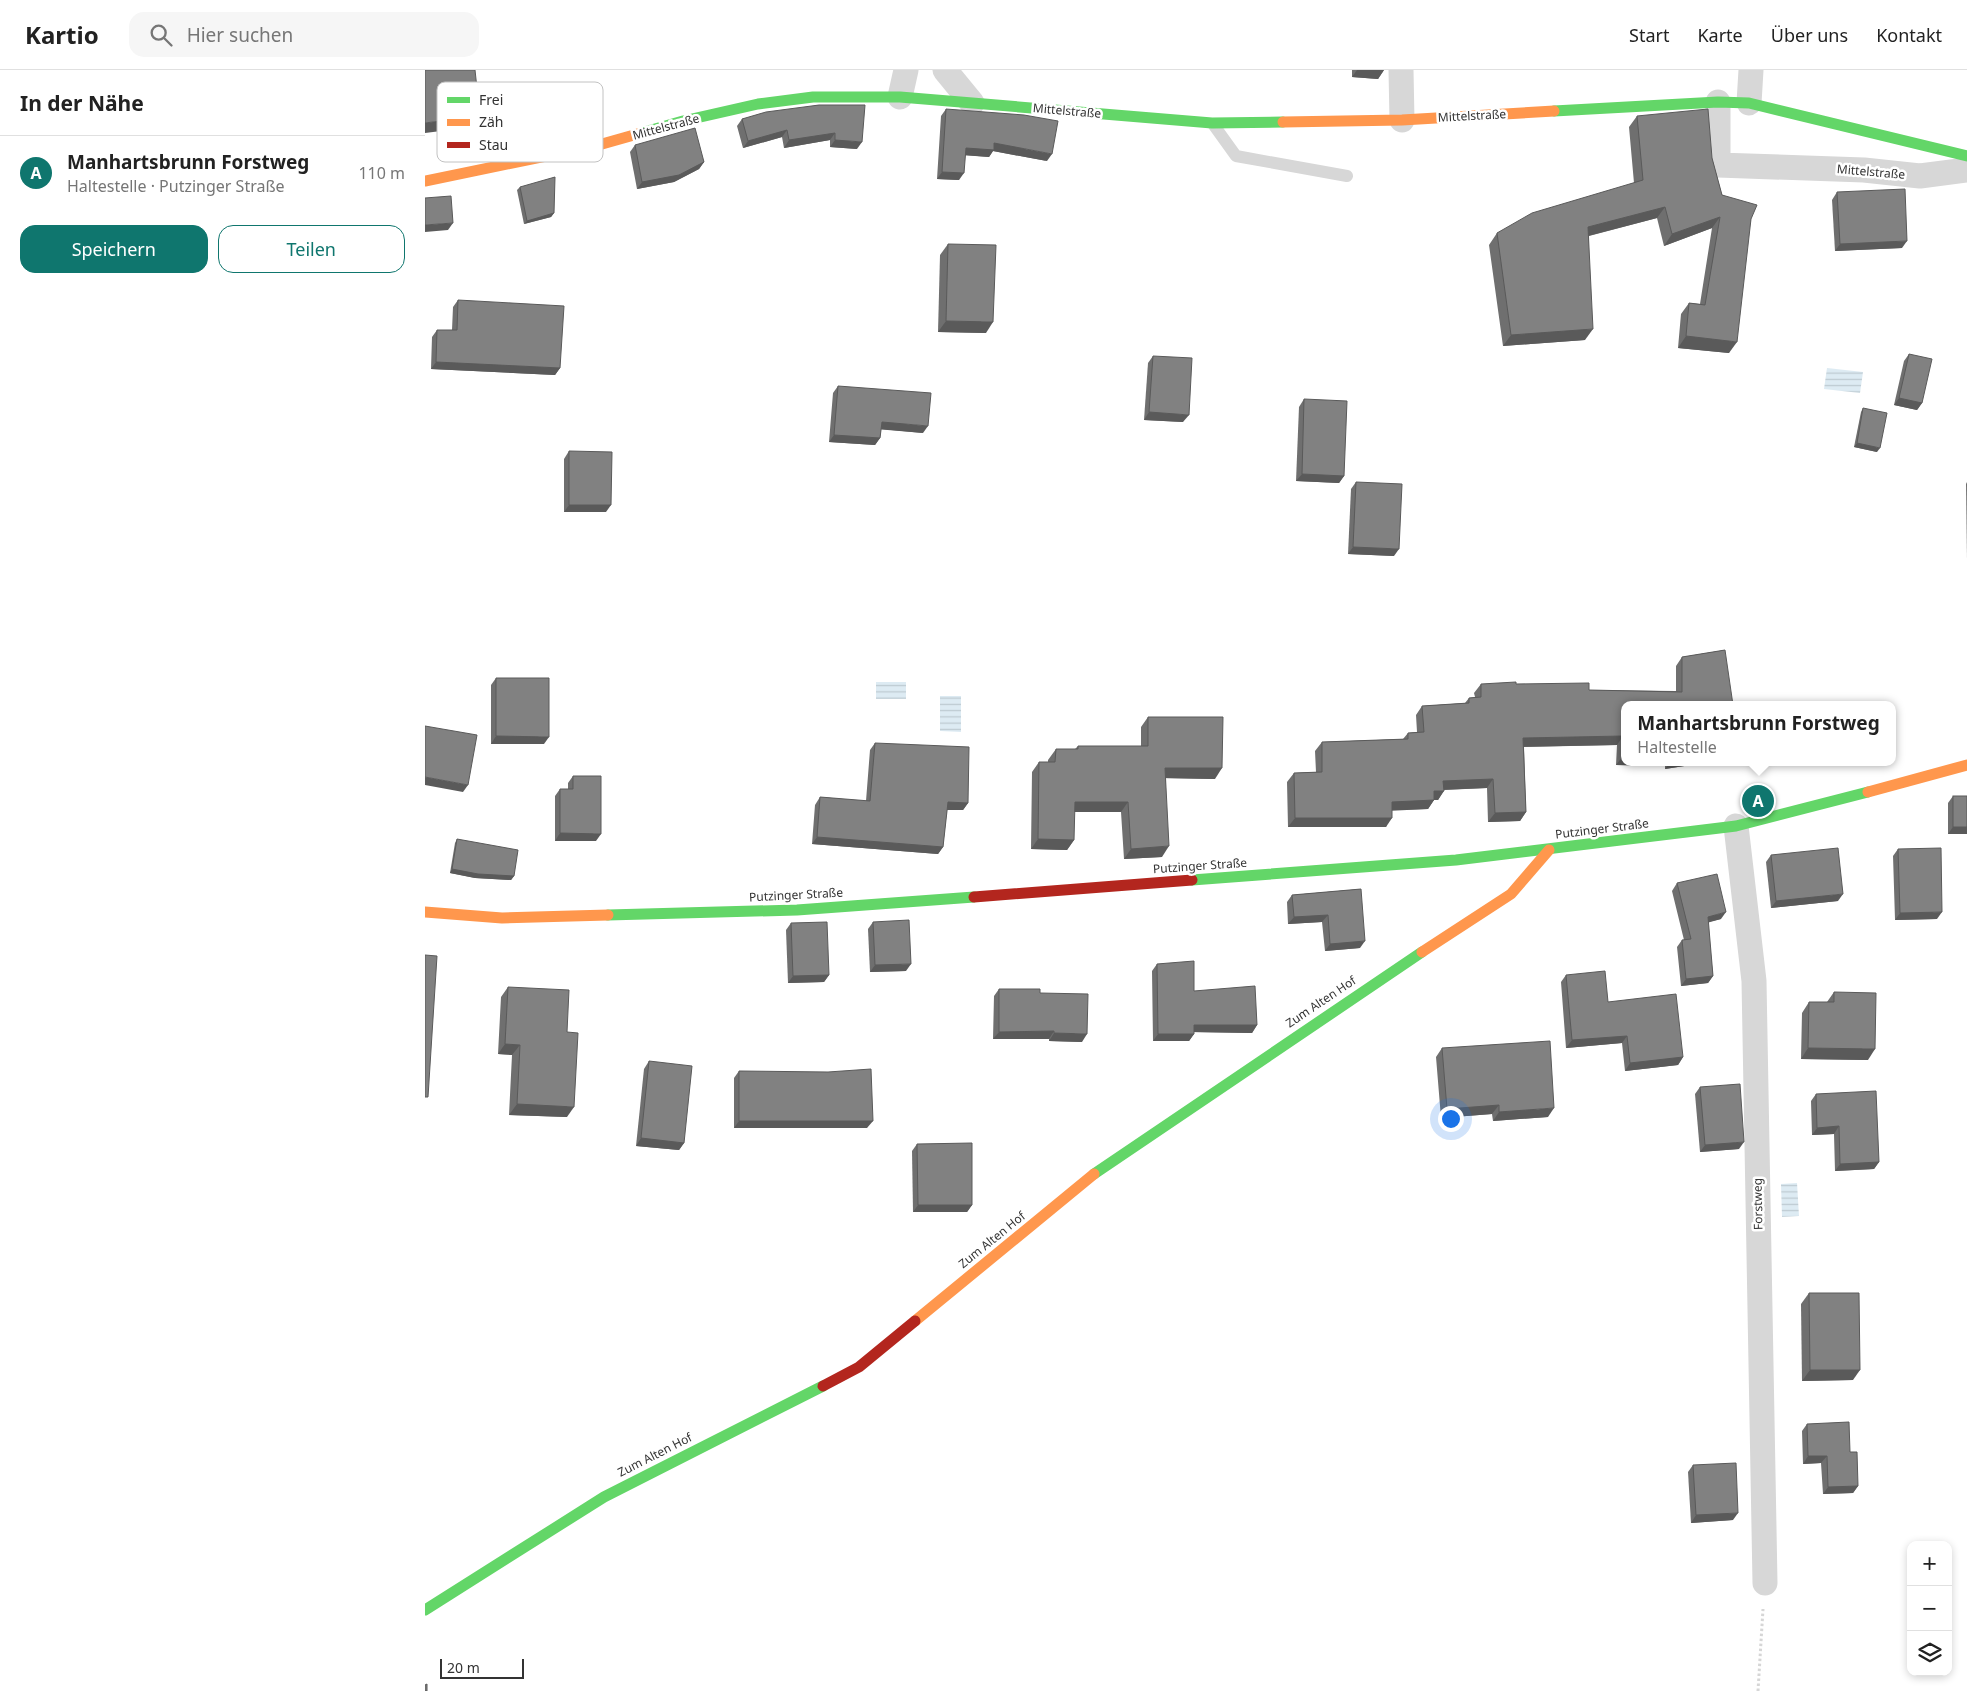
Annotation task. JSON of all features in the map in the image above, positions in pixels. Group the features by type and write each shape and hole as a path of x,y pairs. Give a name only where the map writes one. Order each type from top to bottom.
{"street":[{"path":"900,97 906,70"},
{"path":"945,70 972,102"},
{"path":"1401,70 1401,120"},
{"path":"1749,103 1751,70"},
{"name":"Mittelstraße","path":"603,144 683,121 758,104 813,97 900,97 1212,123 1401,120 1718,102 1749,103 1967,156"},
{"name":"Mittelstraße","path":"1718,102 1718,165 1864,170 1920,176 1967,170"},
{"name":"Mittelstraße","path":"425,180 515,162"},
{"name":"Putzinger Straße","path":"425,912 502,918 797,910 1456,860 1736,826 1967,765"},
{"name":"Forstweg","path":"1736,826 1754,982 1765,1583"},
{"name":"Zum Alten Hof","path":"425,1610 604,1497 859,1367 1088,1178 1375,982 1511,894 1549,850"}],"lane":[{"path":"1212,123 1236,156 1347,176"}],"path":[{"path":"1758,1691 1765,1583"}],"shaded area":[{"path":"1827,368 1863,372 1860,393 1824,389"},
{"path":"876,682 906,682 906,699 876,699"},
{"path":"940,696 961,696 961,732 940,731"},
{"path":"1797,1183 1799,1216 1782,1217 1781,1184"}],"building":[{"path":"425,70 475,70 476,82 437,82 437,121 425,123"},
{"path":"819,105 865,105 862,142 835,140 835,133 789,140 787,130 748,141 742,119 766,112"},
{"path":"946,109 1024,115 1058,121 1052,154 994,143 994,150 966,148 964,173 942,172"},
{"path":"1708,109 1712,158 1722,195 1757,205 1751,219 1737,342 1686,336 1689,303 1705,305 1720,217 1672,234 1665,207 1588,227 1593,329 1511,335 1497,233 1532,213 1643,180 1637,116"},
{"path":"695,128 704,162 679,175 642,182 635,145"},
{"path":"555,177 554,213 527,221 520,187"},
{"path":"1905,189 1907,241 1840,244 1837,192"},
{"path":"451,196 453,223 425,225 425,198"},
{"path":"948,244 996,245 993,322 946,321"},
{"path":"458,300 564,306 560,368 436,362 437,330 457,330"},
{"path":"1909,354 1932,359 1922,403 1899,398"},
{"path":"1153,356 1192,358 1189,415 1149,412"},
{"path":"838,386 931,393 928,426 882,422 880,438 834,435"},
{"path":"1304,399 1347,401 1344,476 1302,474"},
{"path":"1863,408 1887,413 1880,448 1857,443"},
{"path":"569,451 612,452 611,505 569,505"},
{"path":"1356,482 1402,484 1399,549 1353,547"},
{"path":"1725,650 1732,701 1621,701 1621,736 1523,738 1526,812 1495,813 1493,779 1443,781 1444,791 1434,791 1434,800 1392,802 1392,818 1295,818 1294,773 1322,772 1322,742 1408,739 1408,733 1424,732 1422,706 1469,703 1469,698 1481,697 1481,684 1516,682 1516,684 1589,683 1589,690 1682,692 1682,657"},
{"path":"496,678 549,678 549,737 496,736"},
{"path":"1148,717 1223,717 1222,768 1165,768 1169,846 1131,849 1128,802 1075,802 1074,840 1038,839 1039,762 1055,762 1056,749 1078,749 1078,746 1148,746"},
{"path":"425,726 477,735 468,785 425,777"},
{"path":"875,743 969,747 968,803 948,802 943,847 817,837 820,797 870,801"},
{"path":"573,776 601,776 601,834 560,833 560,789 573,789"},
{"path":"1953,796 1967,796 1967,827 1953,827"},
{"path":"457,839 518,850 514,876 478,874 452,869"},
{"path":"1838,848 1843,894 1776,901 1771,855"},
{"path":"1941,848 1942,912 1900,913 1898,849"},
{"path":"1717,874 1726,912 1708,917 1713,976 1686,979 1682,940 1691,939 1677,883"},
{"path":"1361,889 1365,941 1330,944 1328,915 1294,917 1292,895"},
{"path":"909,920 911,964 875,965 873,922"},
{"path":"827,922 829,975 793,976 791,923"},
{"path":"425,955 437,956 428,1097 425,1097"},
{"path":"1194,961 1194,991 1255,986 1257,1025 1194,1025 1194,1034 1158,1034 1157,964"},
{"path":"1605,971 1608,1002 1676,994 1683,1057 1630,1063 1627,1036 1572,1040 1566,975"},
{"path":"508,987 569,990 567,1032 578,1033 574,1107 517,1104 520,1045 505,1044"},
{"path":"999,989 1040,989 1040,993 1088,994 1087,1034 1054,1033 1054,1031 999,1032"},
{"path":"1834,992 1876,993 1875,1049 1808,1048 1809,1002 1834,1002"},
{"path":"1550,1041 1554,1108 1499,1112 1499,1105 1447,1109 1442,1048"},
{"path":"649,1061 692,1066 684,1143 641,1138"},
{"path":"871,1069 873,1121 739,1121 739,1071 828,1072"},
{"path":"1740,1084 1744,1142 1705,1145 1700,1087"},
{"path":"1876,1091 1879,1162 1840,1164 1839,1126 1817,1128 1816,1094"},
{"path":"972,1143 972,1205 918,1205 917,1144"},
{"path":"1809,1293 1859,1293 1860,1370 1810,1370"},
{"path":"1849,1422 1850,1452 1857,1452 1858,1486 1828,1487 1827,1456 1808,1456 1807,1424"},
{"path":"1736,1463 1738,1513 1696,1515 1693,1465"}],"traffic: fast":[{"path":"641,133 683,121 758,104 813,97 900,97 1212,123 1283,122"},
{"path":"1554,111 1718,102 1749,103 1967,156"},
{"path":"1192,880 1456,860 1736,826 1868,792"},
{"path":"608,915 797,910 974,897"},
{"path":"1094,1174 1422,952"},
{"path":"425,1610 604,1497 823,1386"}],"traffic: slow":[{"path":"1283,122 1402,120 1554,111"},
{"path":"603,144 641,133"},
{"path":"425,181 517,162"},
{"path":"1868,792 1967,765"},
{"path":"1422,952 1511,894 1549,850"},
{"path":"425,912 502,918 608,915"},
{"path":"915,1321 1094,1174"}],"traffic: jam":[{"path":"974,897 1192,880"},
{"path":"823,1386 859,1367 915,1321"}],"place":[{"name":"Manhartsbrunn Forstweg","path":"1758,801"}]}
